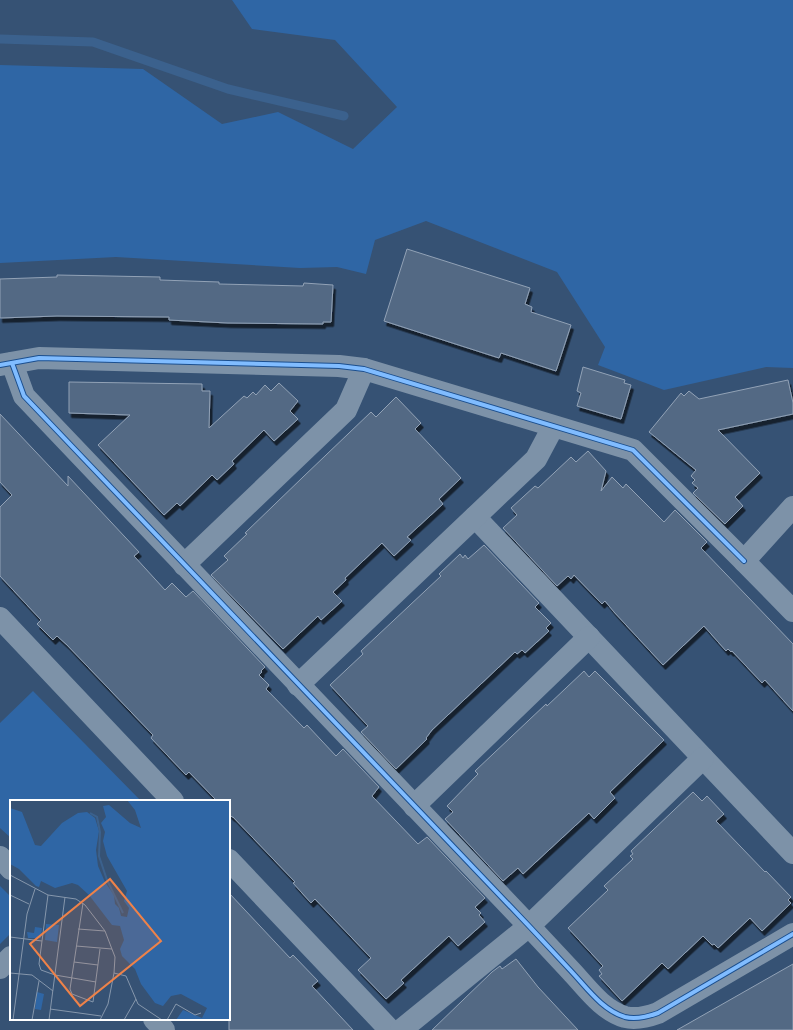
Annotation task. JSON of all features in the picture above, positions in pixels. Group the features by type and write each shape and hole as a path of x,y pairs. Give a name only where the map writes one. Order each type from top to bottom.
{"street":[{"path":"793,611 633,450 364,369 339,366 39,358 6,364 24,396 602,1004 625,1017 632,1018 649,1016 666,1009 793,934"},
{"path":"184,565 346,410 364,369"},
{"path":"298,685 536,459 553,427"},
{"path":"744,561 793,507"},
{"path":"475,517 793,853"},
{"path":"0,618 172,800"},
{"path":"414,806 589,637"},
{"path":"401,1030 529,926 703,758"},
{"path":"0,858 10,868"},
{"path":"230,861 390,1030"},
{"path":"0,968 10,958"},
{"path":"155,1020 164,1030"}],"shaded area":[{"path":"232,0 793,0 793,368 766,367 664,390 598,365 605,347 557,272 426,221 375,240 366,274 337,267 300,268 116,257 0,263 0,65 143,69 222,124 278,112 353,149 397,107 335,40 252,29"},
{"path":"33,691 140,800 10,800 10,837 0,828 0,723"},
{"path":"0,886 10,896 10,934 0,944"}],"building":[{"path":"407,249 530,288 525,304 532,307 531,312 571,325 556,371 501,353 499,358 384,321"},
{"path":"57,275 160,277 160,280 219,282 219,284 303,286 304,283 333,285 331,322 323,322 323,324 228,323 169,320 169,317 57,316 0,318 0,279 57,277"},
{"path":"583,367 625,380 624,383 631,385 621,419 577,406 581,393 577,391"},
{"path":"788,380 793,403 793,414 718,430 760,473 735,497 743,506 725,524 693,493 698,488 692,483 695,480 691,476 696,470 649,432 681,393 684,396 689,391 699,399"},
{"path":"69,382 202,384 202,391 210,391 209,428 244,396 247,398 253,392 256,395 265,385 271,391 279,383 298,401 290,411 298,419 274,441 264,430 232,461 234,464 217,480 212,475 180,506 177,503 164,515 98,445 130,415 69,413"},
{"path":"396,397 421,423 415,429 461,478 439,499 443,504 407,537 411,540 394,556 382,543 345,578 346,580 333,592 342,601 321,620 318,616 283,649 211,575 228,560 224,556 247,534 245,533 303,477 371,412 376,417"},
{"path":"0,414 68,486 68,476 139,552 134,556 165,590 172,583 186,597 193,591 265,667 259,675 269,685 266,689 304,728 307,725 336,756 343,749 379,787 372,796 418,844 427,837 485,898 475,907 481,913 479,915 485,922 458,946 449,936 401,980 404,983 386,999 358,970 371,958 315,899 311,903 293,883 295,882 230,815 230,800 216,800 189,772 186,775 151,738 153,735 67,645 57,636 53,640 37,624 41,620 0,576 0,507 12,495 0,482"},
{"path":"588,451 606,471 601,491 612,477 623,488 626,484 664,522 675,510 707,542 701,548 793,644 793,711 765,680 762,683 732,651 731,652 728,649 726,651 704,626 663,665 605,601 602,604 574,575 571,579 568,576 557,586 503,528 517,515 511,508 535,486 538,488 571,457 576,462"},
{"path":"484,545 539,603 535,607 551,623 546,628 549,631 525,653 522,650 517,654 515,652 432,730 426,738 427,739 396,769 361,732 368,726 330,685 363,654 361,651 441,576 439,574 460,554 463,558 465,555 468,559"},
{"path":"584,671 589,677 595,671 664,740 610,792 615,798 594,819 589,813 523,874 518,868 503,881 445,819 453,812 447,806 478,774 475,771 546,704 547,706"},
{"path":"693,792 702,801 707,796 724,814 716,821 791,897 788,900 791,903 762,931 750,918 718,948 714,944 712,945 703,936 668,969 662,963 622,1001 599,976 602,974 599,970 603,966 568,928 608,890 604,886 633,859 630,856 633,854 631,851"},
{"path":"230,894 290,958 293,955 318,981 312,986 353,1030 229,1030"},
{"path":"516,959 538,987 578,1030 432,1030 492,972 500,966 502,969"},
{"path":"793,964 793,1030 677,1030"}],"waterway":[{"path":"0,39 93,42 228,89 344,116"}],"cycle path":[{"path":"0,365 39,358 339,366 364,369 633,450 744,561"},
{"path":"12,363 24,396 602,1004 617,1014 625,1017 646,1017 658,1013 793,934"}]}
